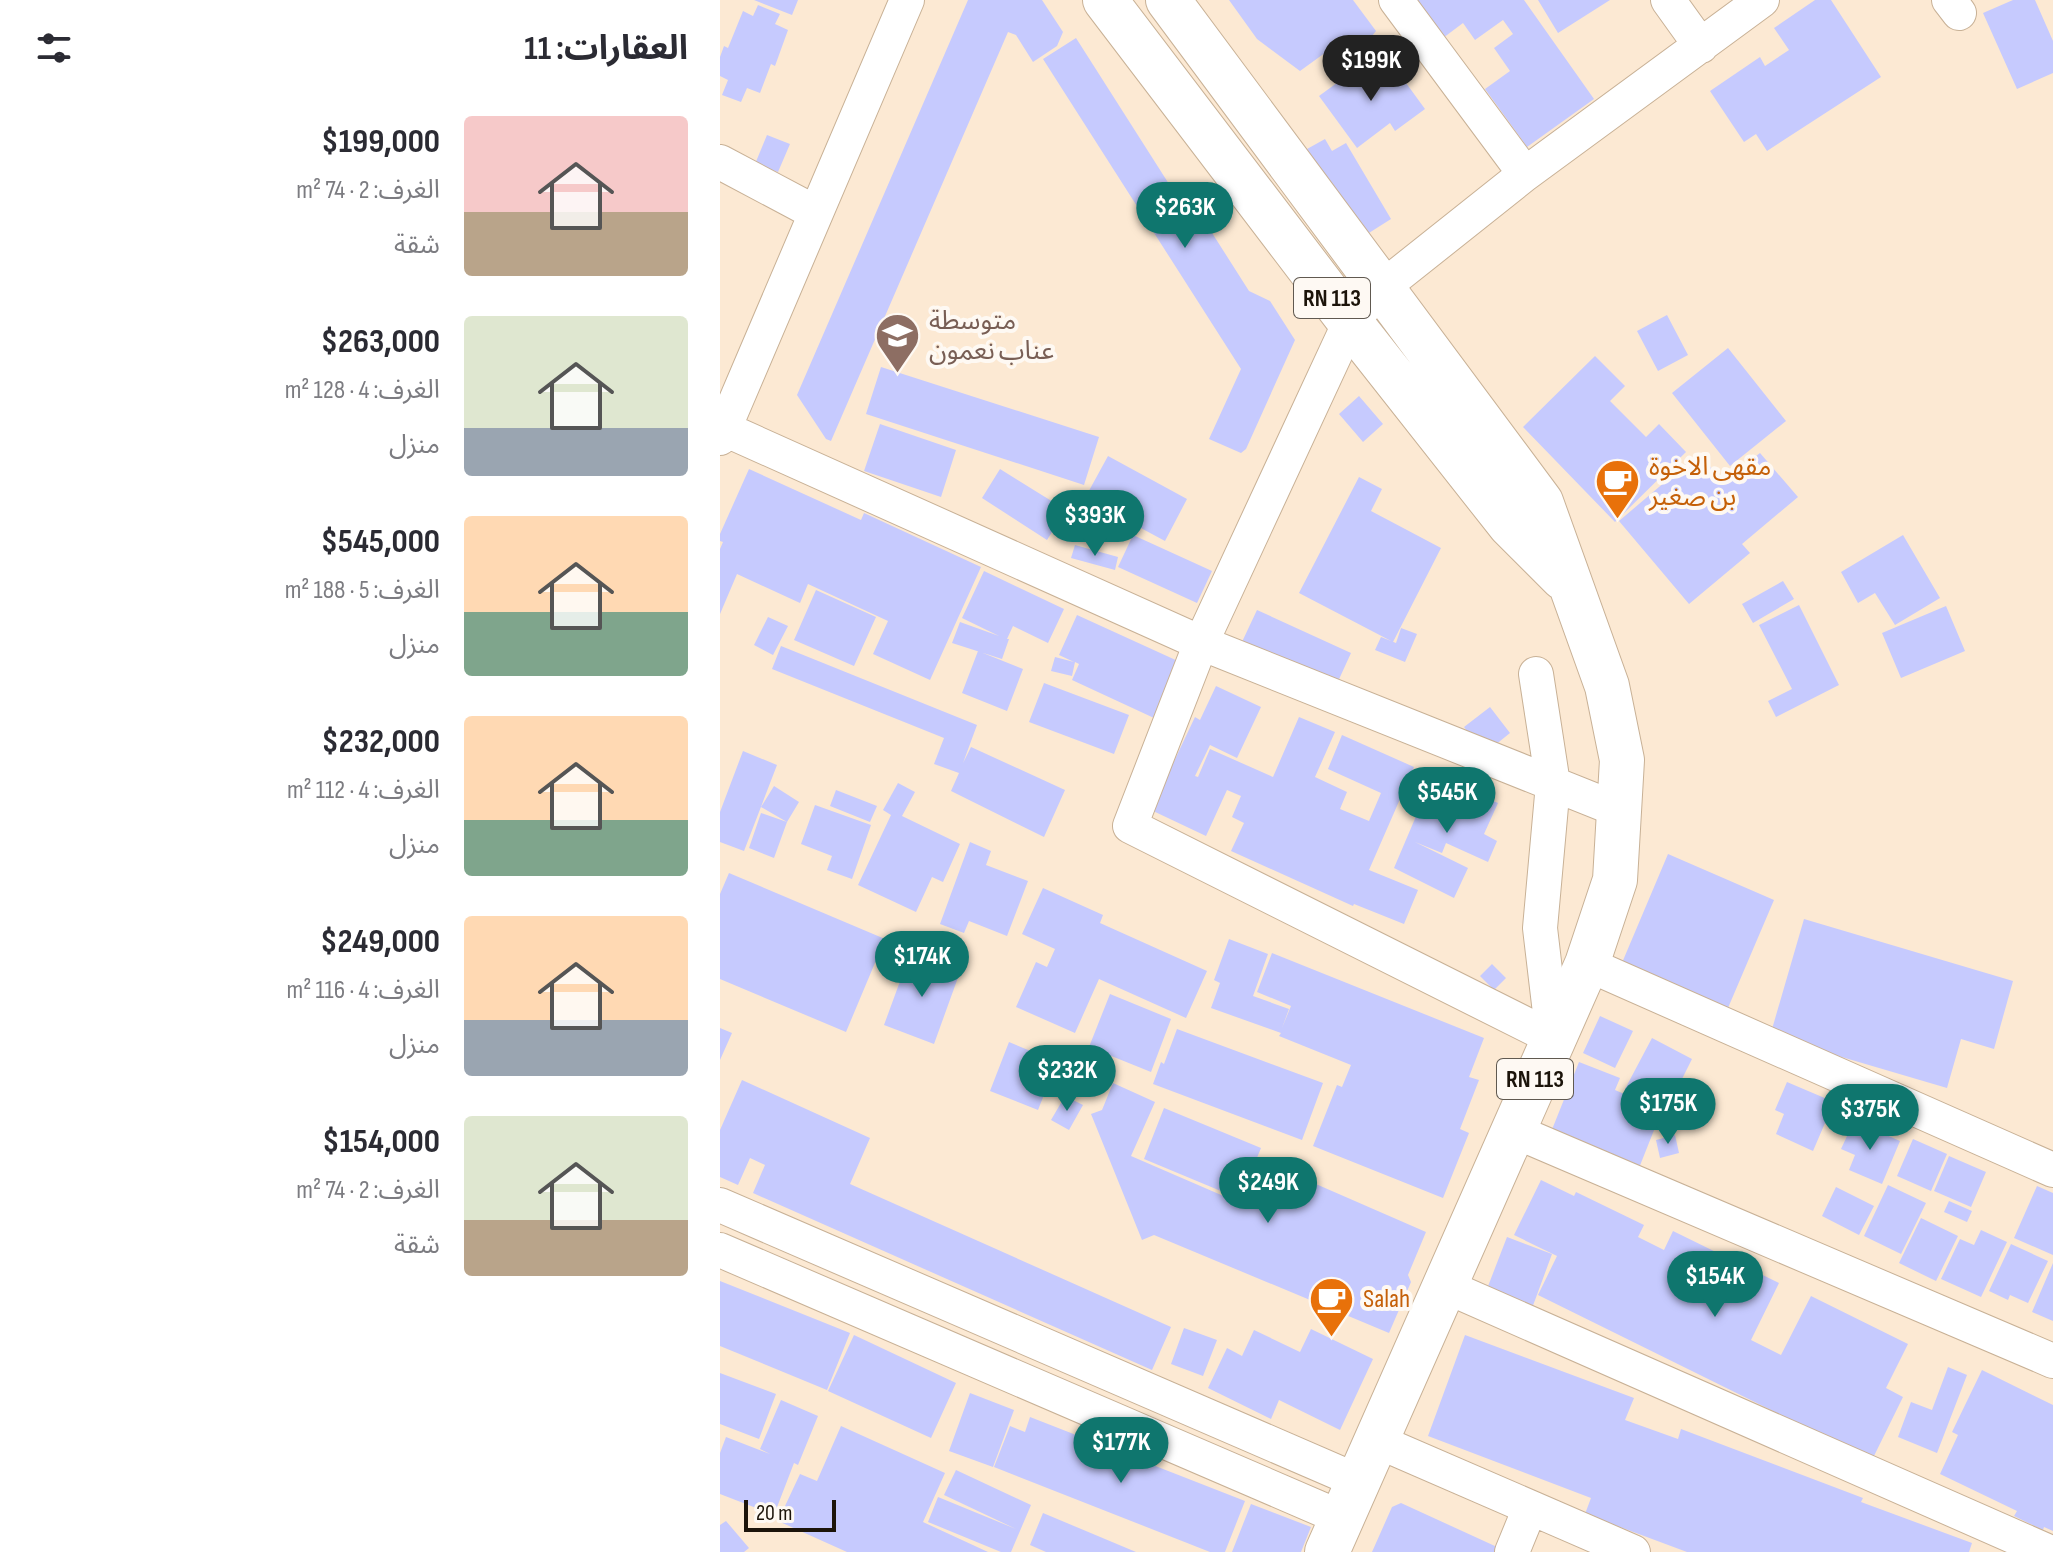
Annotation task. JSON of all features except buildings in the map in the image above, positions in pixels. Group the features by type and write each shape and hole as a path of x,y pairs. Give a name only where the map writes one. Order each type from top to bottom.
{"main road":[{"name":"RN 113","path":"1105,0 1350,322 1510,525 1571,586"},
{"name":"RN 113","path":"1168,0 1541,502 1607,686 1622,760 1615,880 1587,964 1343,1517"}],"street":[{"path":"907,0 721,431 1201,643 1621,811"},
{"path":"1396,0 1525,174"},
{"path":"1668,0 1701,46"},
{"path":"1553,1038 1130,826 1201,643 1350,322 1383,287 1525,174 1762,0"},
{"path":"720,162 816,213"},
{"path":"1536,674 1553,784 1540,928 1553,1038"},
{"path":"1587,964 2053,1170"},
{"path":"1512,1130 2053,1361"},
{"path":"720,1205 1343,1517"},
{"path":"720,1250 1343,1517"},
{"path":"1445,1286 2049,1552"},
{"path":"1377,1441 1633,1552"},
{"path":"1512,1552 1530,1508"}],"place":[{"name":"متوسطة عناب نعمون","path":"898,375"},
{"name":"مقهی الاخوة بن صغير","path":"1618,521"},
{"name":"Salah","path":"1332,1338"}]}
